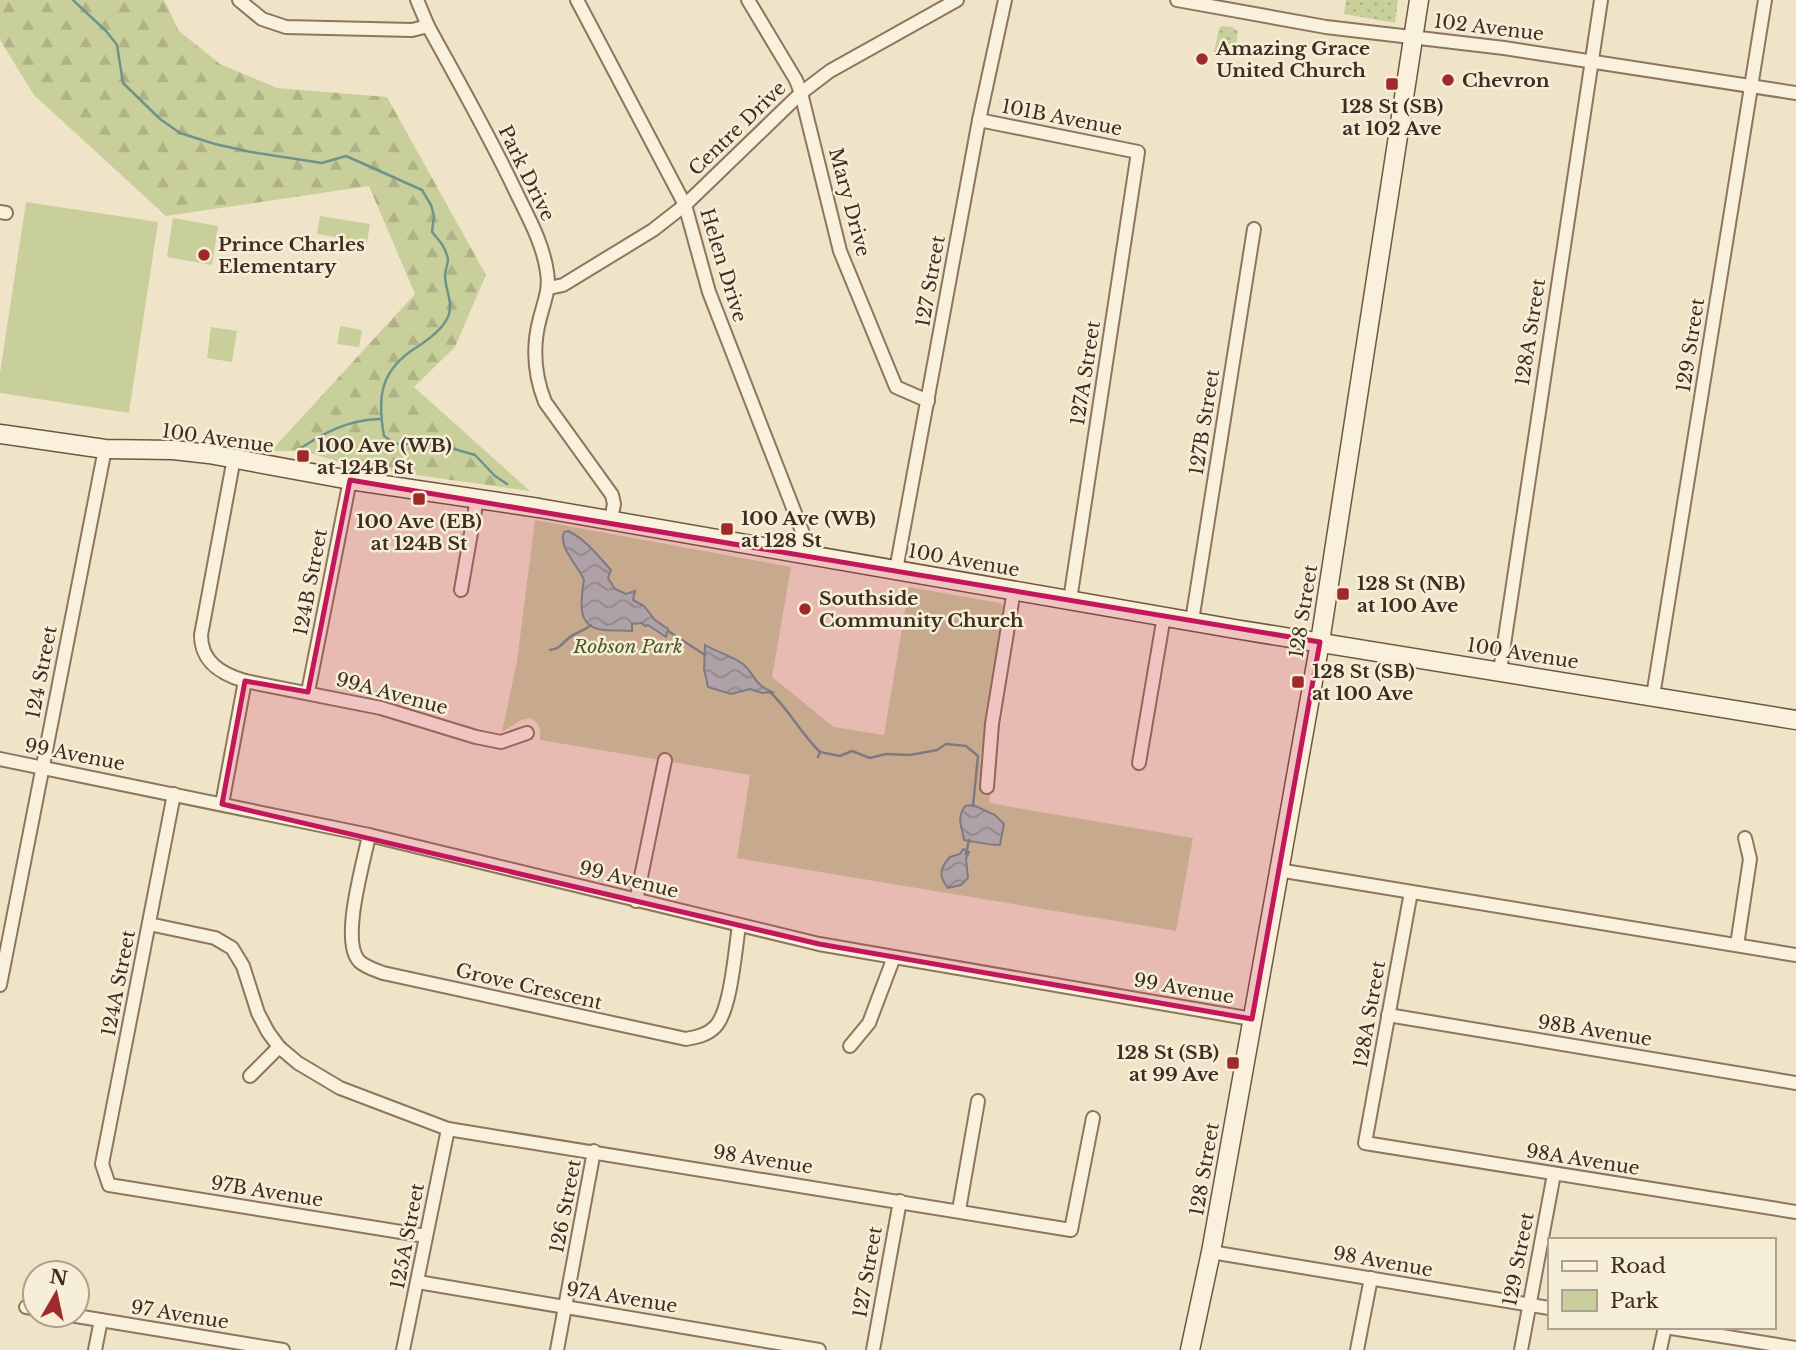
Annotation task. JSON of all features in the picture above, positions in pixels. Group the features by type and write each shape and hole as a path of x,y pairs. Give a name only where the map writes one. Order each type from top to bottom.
{"street":[{"path":"239,0 262,19 294,29 412,30 428,26"},
{"name":"Park Drive","path":"417,0 428,26 490,137 529,219 544,258 549,288 535,345 539,388 545,402 612,495 614,504 611,520"},
{"name":"Helen Drive","path":"577,0 685,205 709,292 802,531 799,553"},
{"name":"Mary Drive","path":"748,0 801,93 840,251 896,387 928,401"},
{"name":"Centre Drive","path":"549,288 563,285 653,230 685,205 801,93 830,71 957,0"},
{"name":"127 Street","path":"896,570 979,120 1005,0"},
{"name":"102 Avenue","path":"1177,0 1326,27 1592,60 1796,93"},
{"name":"128 Street","path":"1190,1350 1211,1252 1320,642 1419,0"},
{"name":"128A Street","path":"1500,671 1601,0"},
{"name":"129 Street","path":"1653,696 1765,0"},
{"name":"101B Avenue","path":"979,120 1138,152"},
{"name":"127A Street","path":"1070,600 1138,152"},
{"name":"127B Street","path":"1192,621 1254,229"},
{"name":"100 Avenue","path":"0,434 105,450 183,450 234,458 350,480 611,520 1192,621 1796,720"},
{"name":"124 Street","path":"0,985 105,450"},
{"path":"222,804 245,681 225,674 211,663 204,654 201,641 234,458"},
{"name":"124B Street","path":"308,692 350,480"},
{"path":"461,590 477,499"},
{"path":"987,787 992,724 1014,590"},
{"path":"1139,763 1164,616"},
{"name":"99A Avenue","path":"245,681 381,708 501,742 527,733"},
{"name":"99 Avenue","path":"0,759 369,835 819,944 1252,1019"},
{"path":"636,901 665,760"},
{"name":"124A Street","path":"106,1178 102,1164 174,794"},
{"name":"Grove Crescent","path":"369,835 352,922 352,946 359,960 383,973 686,1039 708,1032 723,1016 739,926"},
{"path":"1737,945 1750,859 1745,838"},
{"path":"1278,870 1796,955"},
{"name":"128A Street","path":"1365,1143 1411,892"},
{"path":"149,924 215,938 232,948 243,966 258,1013 279,1047 250,1076"},
{"path":"850,1046 869,1023 894,957"},
{"name":"98B Avenue","path":"1388,1015 1796,1083"},
{"name":"98 Avenue","path":"279,1047 318,1077 340,1088 448,1129 1071,1230 1093,1118"},
{"path":"959,1210 978,1101"},
{"name":"125A Street","path":"403,1350 448,1129"},
{"name":"98A Avenue","path":"1365,1143 1796,1212"},
{"name":"126 Street","path":"557,1350 594,1151"},
{"name":"129 Street","path":"1521,1350 1554,1174"},
{"name":"97B Avenue","path":"106,1178 109,1185 426,1236"},
{"name":"127 Street","path":"873,1350 900,1201"},
{"name":"98 Avenue","path":"1211,1252 1548,1308"},
{"path":"1357,1350 1371,1278"},
{"name":"97A Avenue","path":"418,1282 819,1350"},
{"name":"97 Avenue","path":"91,1318 243,1347 283,1350"},
{"path":"95,1350 101,1320"},
{"path":"1660,1350 1665,1329"},
{"path":"1677,1329 1796,1348"}],"highlighted area":[{"path":"350,480 1320,642 1252,1019 819,944 222,804 245,681 308,692"}],"green space":[{"path":"0,0 164,0 179,31 220,64 277,88 387,97 486,275 455,347 414,387 530,491 352,466 303,451 271,451 415,294 369,186 166,216 34,95 0,40"},
{"path":"1346,0 1398,0 1395,23 1344,14"},
{"path":"1233,27 1238,32 1234,56 1214,52 1219,28"},
{"path":"26,202 158,222 129,413 0,393 0,373"},
{"path":"320,216 370,224 367,242 317,234"},
{"path":"173,218 218,226 212,265 167,257"},
{"path":"340,326 362,330 359,347 337,344"},
{"path":"211,327 237,331 232,362 207,358"},
{"name":"Robson Park","path":"535,520 791,567 772,677 834,727 884,735 909,587 1000,603 1004,612 980,762 994,765 989,803 1193,838 1176,931 737,858 750,775 540,740 539,727 531,718 521,720 502,732 517,661"}],"water":[{"path":"568,531 587,544 611,570 608,578 615,589 626,594 635,591 633,600 644,606 655,620 668,629 666,637 642,623 632,624 632,631 604,630 588,624 581,604 584,580 564,544 564,532"},
{"path":"705,645 743,664 757,682 772,692 762,693 750,689 731,694 708,687 704,669"},
{"path":"973,805 995,815 1004,824 1000,845 964,840 961,815 965,806"},
{"path":"963,849 969,852 966,859 968,878 961,885 948,888 943,880 942,868 950,857 960,854"}],"waterway":[{"path":"73,0 117,45 123,83 160,119 180,133 251,152 322,163 346,156 422,190 434,216 432,232 440,241 448,259 445,275 450,312 438,330 405,356 388,375 381,409 384,436 396,444 437,444 475,455 495,476 507,484"},
{"path":"296,451 336,429 356,422 380,419"},
{"path":"550,650 591,625"},
{"path":"668,631 705,655"},
{"path":"769,691 820,752"},
{"path":"818,757 820,752 840,756 852,751 870,758 886,754 910,755 937,750 946,744 966,746 978,756 973,806"},
{"path":"966,854 969,840"}],"place":[{"name":"Amazing Grace United Church","path":"1202,59"},
{"name":"Chevron","path":"1448,80"},
{"name":"128 St (SB) at 102 Ave","path":"1392,84"},
{"name":"Prince Charles Elementary","path":"204,255"},
{"name":"100 Ave (WB) at 124B St","path":"303,456"},
{"name":"100 Ave (EB) at 124B St","path":"419,499"},
{"name":"100 Ave (WB) at 128 St","path":"727,529"},
{"name":"128 St (NB) at 100 Ave","path":"1343,594"},
{"name":"Southside Community Church","path":"805,609"},
{"name":"128 St (SB) at 100 Ave","path":"1298,682"},
{"name":"128 St (SB) at 99 Ave","path":"1233,1063"}]}
